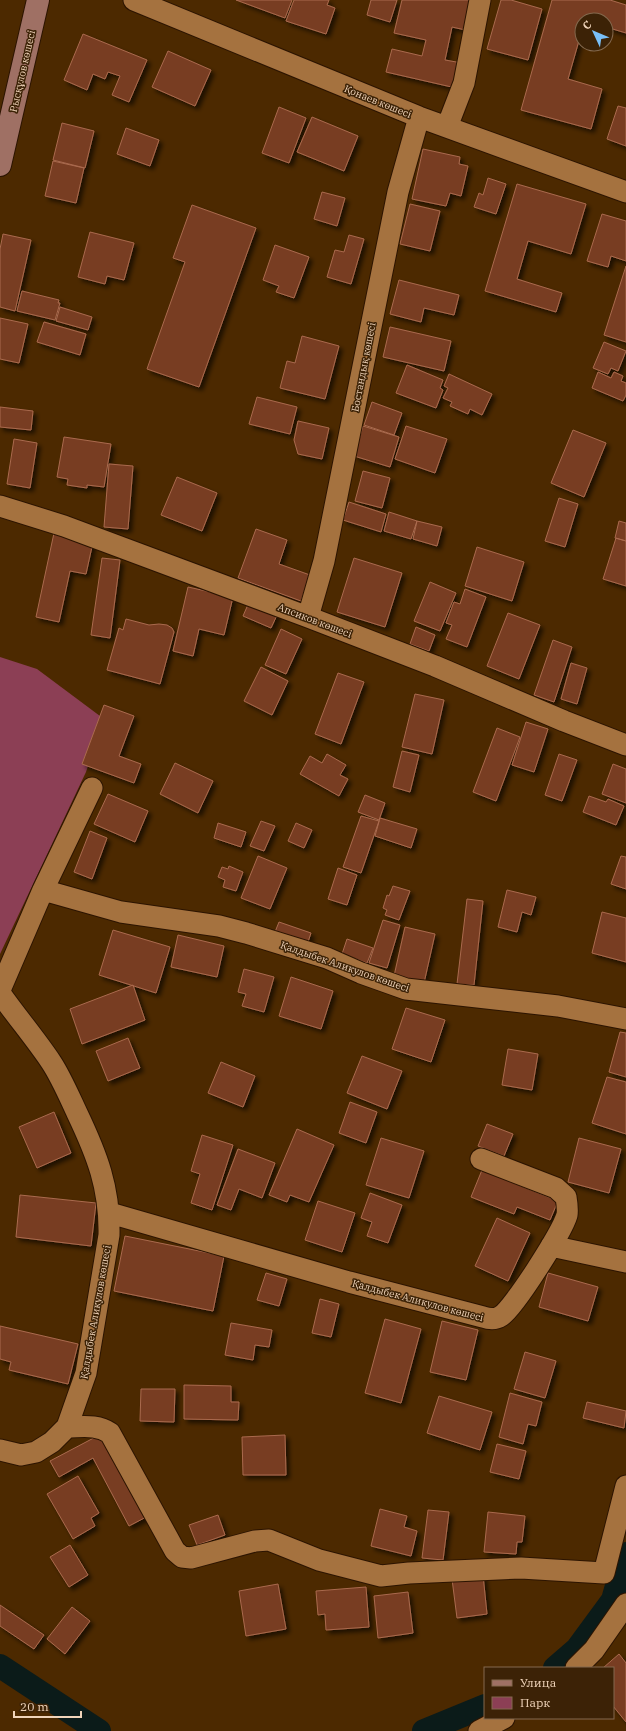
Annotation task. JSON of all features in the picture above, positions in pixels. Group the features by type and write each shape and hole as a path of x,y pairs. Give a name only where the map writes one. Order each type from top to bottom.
{"main road":[{"name":"Рысқұлов көшесі","path":"0,165 38,0"}],"street":[{"name":"Қонаев көшесі","path":"134,0 419,117 626,192"},
{"path":"447,127 464,83 480,0"},
{"name":"Бостандық көшесі","path":"308,617 324,561 398,192 419,117"},
{"name":"Апсиков көшесі","path":"0,506 64,526 308,617 435,666 564,721 626,745"},
{"name":"Қалдыбек Аликулов көшесі","path":"0,1450 21,1455 36,1452 52,1442 67,1427 86,1373 109,1235 110,1213 104,1177 92,1145 71,1099 51,1062 0,992 44,890 92,788"},
{"name":"Қалдыбек Аликулов көшесі","path":"44,890 121,912 219,926 246,933 327,958 361,973 406,989 558,1006 626,1019"},
{"name":"Қалдыбек Аликулов көшесі","path":"110,1213 349,1282 490,1319 501,1316 509,1309 522,1292 566,1217 568,1208 566,1197 556,1188 481,1159"},
{"path":"550,1246 626,1262"},
{"path":"67,1427 103,1428 110,1432 175,1551 182,1557 191,1558 254,1541 269,1540 319,1560 381,1576 409,1573 522,1568 604,1573 626,1486"},
{"path":"577,1667 594,1650 626,1604"},
{"path":"479,1731 502,1719"}],"green space":[{"path":"0,657 37,669 104,719 86,772 0,954"}],"building":[{"path":"236,0 292,0 285,18"},
{"path":"294,0 329,0 327,5 335,8 326,34 286,21"},
{"path":"371,0 397,0 390,22 367,15"},
{"path":"402,0 477,0 470,31 452,27 445,60 462,63 456,88 386,72 392,49 422,56 426,40 394,33"},
{"path":"501,0 511,0 542,9 528,60 487,49"},
{"path":"552,0 610,0 626,5 626,33 614,29 614,12 574,12 574,52 576,52 568,79 602,89 591,129 521,110"},
{"path":"83,34 147,60 129,102 112,95 120,76 108,72 105,79 93,74 87,90 64,80"},
{"path":"168,51 211,70 195,106 152,87"},
{"path":"618,106 626,108 626,146 607,139"},
{"path":"279,107 306,118 289,163 262,153"},
{"path":"312,117 358,136 344,171 297,152"},
{"path":"62,123 94,131 85,168 53,160"},
{"path":"126,128 159,140 150,166 117,154"},
{"path":"423,149 460,157 459,164 468,166 461,196 450,193 446,206 412,199"},
{"path":"53,161 84,168 76,203 45,196"},
{"path":"488,178 506,184 496,214 474,207 479,193 483,195"},
{"path":"517,184 586,204 571,254 528,241 517,279 562,293 556,312 485,291"},
{"path":"322,192 345,198 337,226 314,219"},
{"path":"410,204 440,211 430,251 400,244"},
{"path":"192,205 256,228 199,387 147,369 185,262 173,258"},
{"path":"602,214 626,221 626,261 611,256 608,267 587,261"},
{"path":"90,232 134,243 124,280 107,276 105,284 78,277"},
{"path":"3,234 31,240 15,311 0,307 0,249"},
{"path":"349,235 364,239 351,284 327,277 335,250 344,252"},
{"path":"275,245 309,257 294,298 276,292 279,286 263,280"},
{"path":"626,266 626,342 604,335"},
{"path":"399,280 459,295 454,315 424,308 421,322 390,314"},
{"path":"22,291 59,300 58,303 60,303 55,320 17,311"},
{"path":"60,307 92,317 88,330 56,321"},
{"path":"0,318 28,324 19,363 0,359"},
{"path":"44,322 86,334 80,355 37,342"},
{"path":"390,327 451,341 444,371 383,357"},
{"path":"302,336 339,346 325,399 280,388 287,361 295,363"},
{"path":"604,342 626,351 618,371 611,368 608,374 593,368"},
{"path":"407,365 443,380 440,388 443,390 436,408 396,393"},
{"path":"598,372 611,378 614,372 623,376 621,381 626,383 626,395 623,401 592,388"},
{"path":"449,374 492,394 482,415 470,409 468,414 450,406 452,402 443,398 448,388 444,386"},
{"path":"257,397 297,407 290,434 249,424"},
{"path":"372,402 402,413 394,435 364,425"},
{"path":"0,407 33,411 31,430 0,427"},
{"path":"298,421 329,428 322,459 298,454 294,440"},
{"path":"363,426 399,437 390,467 354,456"},
{"path":"406,426 447,439 435,473 395,459"},
{"path":"573,430 606,443 584,497 551,483"},
{"path":"64,437 111,444 104,487 87,485 87,488 67,485 68,479 57,477"},
{"path":"14,439 37,443 30,488 7,484"},
{"path":"109,464 133,466 128,529 104,527"},
{"path":"363,471 390,478 382,508 355,501"},
{"path":"177,477 217,493 202,531 161,515"},
{"path":"559,498 578,504 565,547 545,541"},
{"path":"349,502 386,514 381,532 343,520"},
{"path":"389,512 417,521 411,539 384,531"},
{"path":"417,521 442,527 437,546 413,539"},
{"path":"619,521 626,523 626,541 615,538"},
{"path":"256,529 287,540 279,564 310,575 301,601 238,578"},
{"path":"54,533 93,542 86,574 70,571 59,622 36,617"},
{"path":"616,538 626,541 626,586 603,579"},
{"path":"477,547 524,562 512,601 465,586"},
{"path":"102,558 120,560 110,638 91,635"},
{"path":"354,558 402,573 385,627 337,612"},
{"path":"430,582 456,593 440,631 414,621"},
{"path":"188,587 233,597 224,635 199,629 193,656 173,651"},
{"path":"465,589 486,597 467,647 446,639 452,625 446,623 454,602 460,604"},
{"path":"250,600 278,613 271,628 243,616"},
{"path":"508,613 540,625 519,679 487,666"},
{"path":"126,619 149,625 167,625 172,628 174,632 160,684 107,670 119,628 123,630"},
{"path":"416,627 435,635 429,651 410,644"},
{"path":"281,629 302,639 286,674 265,665"},
{"path":"553,640 572,647 554,702 534,695"},
{"path":"571,663 587,668 577,704 561,699"},
{"path":"261,667 288,681 272,715 244,701"},
{"path":"338,673 364,682 341,744 315,734"},
{"path":"415,694 444,700 432,754 402,747"},
{"path":"104,705 134,716 119,756 141,764 134,783 82,764"},
{"path":"526,722 548,729 534,772 512,765"},
{"path":"497,728 520,737 496,801 473,792"},
{"path":"402,751 419,755 410,792 393,787"},
{"path":"327,754 346,765 340,775 348,779 339,796 300,774 310,756 322,763"},
{"path":"559,754 577,760 562,801 545,795"},
{"path":"175,763 213,781 198,813 160,794"},
{"path":"613,764 626,769 626,803 602,794"},
{"path":"108,794 148,811 135,842 94,824"},
{"path":"365,795 385,803 379,820 358,812"},
{"path":"589,796 606,802 608,799 624,806 616,825 583,812"},
{"path":"361,816 379,821 361,873 343,867"},
{"path":"380,818 417,829 411,848 375,836"},
{"path":"261,821 275,826 264,851 250,846"},
{"path":"218,823 246,832 241,847 214,838"},
{"path":"296,823 312,830 304,848 288,841"},
{"path":"90,831 107,838 92,879 74,872"},
{"path":"258,856 287,868 270,909 241,898"},
{"path":"621,856 626,857 626,889 611,884"},
{"path":"229,866 243,872 236,891 223,887 225,880 218,877 222,867 228,869"},
{"path":"338,868 357,875 347,905 328,899"},
{"path":"393,886 410,891 399,920 385,915 387,910 383,908 387,895 389,896"},
{"path":"507,890 536,897 531,915 522,912 517,932 498,927"},
{"path":"467,899 483,901 474,985 457,984"},
{"path":"602,912 626,918 626,962 592,953"},
{"path":"383,920 400,925 387,968 369,963"},
{"path":"279,922 311,933 306,948 273,937"},
{"path":"405,927 435,934 424,983 394,976"},
{"path":"113,930 170,947 156,993 99,975"},
{"path":"178,935 224,946 217,977 171,967"},
{"path":"347,939 373,948 367,963 342,954"},
{"path":"244,969 274,977 264,1012 242,1006 246,994 238,992"},
{"path":"291,977 333,991 321,1029 279,1016"},
{"path":"133,985 145,1020 82,1044 70,1009"},
{"path":"406,1008 445,1020 431,1062 392,1049"},
{"path":"620,1032 626,1033 626,1077 609,1072"},
{"path":"128,1038 140,1068 108,1081 96,1051"},
{"path":"508,1049 538,1054 532,1090 502,1085"},
{"path":"362,1056 402,1071 387,1109 347,1093"},
{"path":"221,1062 255,1076 243,1107 208,1093"},
{"path":"607,1077 626,1082 626,1134 592,1123"},
{"path":"350,1102 377,1112 366,1143 339,1133"},
{"path":"54,1112 71,1153 37,1168 19,1127"},
{"path":"487,1124 513,1134 504,1156 478,1146"},
{"path":"297,1129 334,1145 309,1202 290,1195 287,1202 269,1195"},
{"path":"202,1135 233,1145 212,1210 191,1203 200,1174 191,1171"},
{"path":"381,1138 424,1151 409,1198 366,1185"},
{"path":"579,1138 621,1149 609,1193 568,1182"},
{"path":"238,1149 275,1163 262,1198 239,1189 231,1210 217,1205"},
{"path":"482,1170 558,1201 550,1220 517,1207 514,1214 471,1197"},
{"path":"370,1193 402,1205 388,1243 367,1236 372,1222 361,1218"},
{"path":"20,1195 96,1203 91,1246 16,1237"},
{"path":"318,1201 355,1213 342,1252 305,1240"},
{"path":"497,1218 530,1233 508,1281 475,1266"},
{"path":"125,1236 224,1256 213,1311 114,1291"},
{"path":"266,1273 287,1279 279,1306 257,1300"},
{"path":"548,1273 598,1287 588,1321 539,1307"},
{"path":"320,1299 339,1304 331,1337 312,1333"},
{"path":"385,1319 421,1329 401,1403 365,1393"},
{"path":"442,1321 478,1330 466,1380 430,1372"},
{"path":"231,1323 272,1330 269,1347 255,1345 253,1360 225,1355"},
{"path":"0,1326 78,1344 68,1384 9,1370 11,1362 0,1359"},
{"path":"525,1352 556,1361 545,1398 514,1389"},
{"path":"184,1385 231,1386 231,1402 239,1402 238,1420 184,1419"},
{"path":"141,1389 175,1389 174,1422 140,1421"},
{"path":"510,1393 542,1402 536,1426 528,1424 523,1444 499,1437"},
{"path":"439,1396 492,1412 480,1450 427,1433"},
{"path":"587,1402 626,1411 624,1428 583,1418"},
{"path":"105,1432 150,1515 129,1526 93,1458 59,1477 50,1461"},
{"path":"285,1435 286,1475 243,1475 242,1437"},
{"path":"497,1444 526,1451 519,1479 490,1472"},
{"path":"78,1476 99,1513 91,1518 95,1526 73,1539 47,1494"},
{"path":"380,1509 407,1516 404,1527 417,1531 411,1556 371,1546"},
{"path":"428,1510 449,1512 443,1560 422,1558"},
{"path":"488,1512 525,1516 522,1542 517,1542 516,1554 484,1552"},
{"path":"218,1515 225,1535 197,1545 189,1525"},
{"path":"70,1545 88,1575 69,1587 50,1557"},
{"path":"483,1575 487,1614 457,1618 452,1579"},
{"path":"278,1584 286,1629 246,1636 239,1591"},
{"path":"366,1587 369,1627 326,1630 325,1614 318,1615 316,1591"},
{"path":"408,1592 413,1633 378,1638 374,1596"},
{"path":"0,1605 44,1635 34,1649 0,1626"},
{"path":"72,1607 90,1621 65,1654 47,1639"},
{"path":"619,1654 626,1663 626,1722 614,1707 614,1667 604,1667"}],"waterway":[{"path":"556,1667 577,1649 613,1600 626,1554"},
{"path":"0,1666 99,1731"},
{"path":"424,1731 484,1706"}]}
